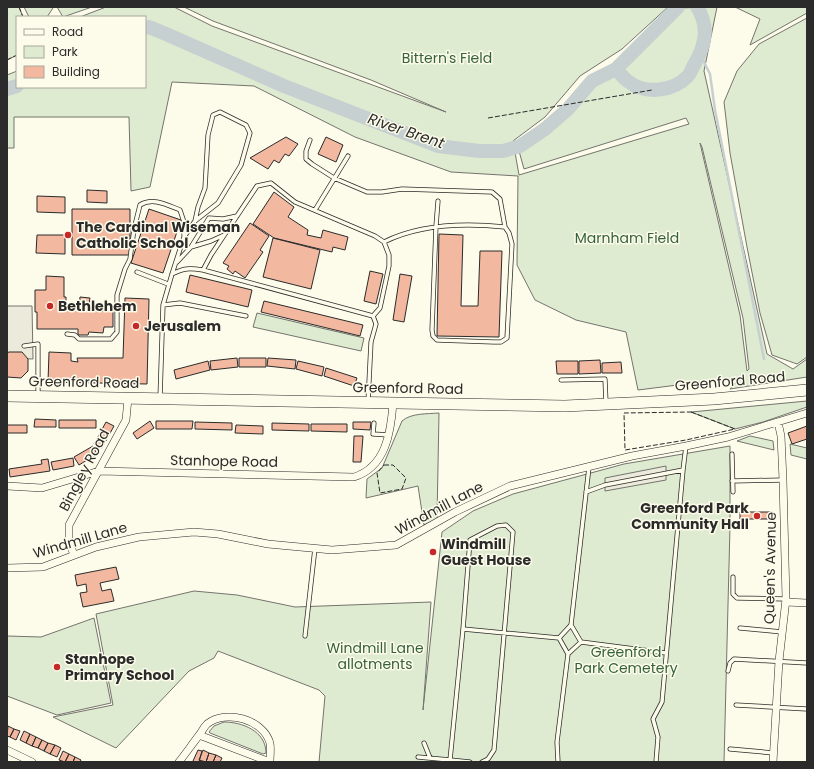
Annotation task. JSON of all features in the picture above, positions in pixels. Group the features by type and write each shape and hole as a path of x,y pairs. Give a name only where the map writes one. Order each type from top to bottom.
{"main road":[{"name":"Greenford Road","path":"7,396 565,406 714,399 807,390"}],"street":[{"name":"Bingley Road","path":"74,555 69,541 69,525 126,420 128,398"},
{"name":"Stanhope Road","path":"7,486 42,488 99,471 354,477 364,474 371,469 379,459 390,435 393,404"},
{"name":"Windmill Lane","path":"7,568 43,567 96,547 139,537 194,532 218,534 268,544 332,550 396,545 455,512 510,486 632,456 728,437 807,413"},
{"name":"Queen's Avenue","path":"773,762 782,632 786,600 783,480 781,436 778,422"},
{"path":"786,600 807,603"},
{"path":"179,762 207,724 215,720 235,717 248,720 257,726 264,734 270,742 270,762 199,735"},
{"path":"7,750 32,762"}],"lane":[{"path":"160,399 162,306 168,284 184,237 195,221 218,203 241,165 250,133 246,125 220,112 213,115 208,135 205,188 195,221"},
{"path":"310,140 306,151 306,159 334,178 367,192 382,192 402,189 492,192 500,199 505,227 509,233 512,244 507,338 501,342 436,340 433,336 432,330 438,201"},
{"path":"315,210 348,156"},
{"path":"203,270 224,234 257,186 271,183 296,202 375,236 384,242 389,255 389,266 380,308 373,316"},
{"path":"67,334 75,335 78,339 111,339 117,332 117,296 125,269 130,259 134,229 140,205 148,201 160,202 180,210 184,222 184,237"},
{"path":"176,262 191,247 209,218 223,220 237,216"},
{"path":"384,242 395,236 436,226 505,227"},
{"path":"191,247 211,241 224,234"},
{"path":"172,274 181,269 189,268 203,270 373,316"},
{"path":"137,272 168,284"},
{"path":"162,306 180,303 246,316"},
{"path":"368,403 371,342 376,324 373,316"},
{"path":"24,346 38,344 38,396"},
{"path":"561,380 605,379 606,404"},
{"path":"374,423 374,434 390,435"},
{"path":"656,762 658,737 653,719 662,702 686,446"},
{"path":"732,454 733,492"},
{"path":"559,638 571,625 589,467"},
{"path":"586,492 605,485 683,470"},
{"path":"732,481 783,480"},
{"path":"450,760 470,540 497,526 506,525 513,532 494,750 488,759 482,762"},
{"path":"305,636 315,548"},
{"path":"733,577 733,594 738,598 786,600"},
{"path":"571,625 581,642"},
{"path":"740,628 782,632"},
{"path":"463,629 559,638"},
{"path":"558,762 557,742 568,654 559,638"},
{"path":"568,654 581,642 666,652"},
{"path":"728,671 730,663 734,659 807,663"},
{"path":"736,705 807,709"},
{"path":"424,743 430,758"},
{"path":"730,749 774,753"},
{"path":"418,757 470,762"}],"green space":[{"path":"7,7 19,7 23,16 16,16 16,56 7,60"},
{"path":"24,7 53,8 48,16 28,16"},
{"path":"57,7 92,7 66,16 62,16"},
{"path":"106,7 174,7 212,26 446,112 371,80 213,21 184,7 668,7 622,49 580,76 545,117 513,141 519,175 689,124 686,118 524,169 519,151 560,122 594,85 593,82 616,69 677,8 717,7 704,71 767,354 793,369 807,359 807,377 730,389 741,377 638,390 626,332 576,320 535,300 517,265 518,176 451,172 355,137 254,86 172,82 150,187 131,191 129,117 14,117 14,148 7,148 7,75 16,71 16,88 146,88 146,16 83,16","holes":["700,143 743,318 749,369 747,371 740,315"]},
{"path":"735,7 807,7 807,13 750,45 760,19"},
{"path":"807,18 807,357 797,364 772,355 760,313 730,153 724,102 737,71 759,44"},
{"path":"257,313 364,338 361,351 253,327"},
{"path":"807,401 807,407 763,422 735,429 691,412"},
{"path":"439,413 437,519 424,525 418,486 366,498 367,479 382,468 402,421 414,415"},
{"path":"750,436 773,441 774,450 737,441"},
{"path":"790,444 807,448 807,459 791,455"},
{"name":"Greenford Park Cemetery","path":"730,446 730,526 724,762 319,762 325,696 319,690 218,651 214,658 189,671 116,748 53,717 113,705 96,614 194,591 237,595 295,607 431,602 423,710 442,532 473,511 513,494 624,464"},
{"name":"Stanhope Primary School","path":"94,618 111,703 57,715 7,696 7,636 41,637"},
{"path":"224,722 231,722 252,729 262,739 265,745 266,753 263,754 209,732 214,726"}],"shaded area":[{"path":"7,306 32,306 33,359 7,358"},
{"path":"666,466 666,480 605,491 605,478"}],"building":[{"path":"286,137 298,144 289,156 285,154 279,163 274,160 268,169 250,158"},
{"path":"326,137 343,145 336,162 318,154"},
{"path":"87,190 107,191 107,203 87,202"},
{"path":"274,192 294,207 288,217 308,230 307,235 321,238 323,230 348,237 345,250 333,247 332,252 274,238 253,224"},
{"path":"37,196 65,197 65,213 37,212"},
{"path":"72,209 130,209 130,255 72,255"},
{"path":"149,209 181,220 163,273 131,263"},
{"path":"250,223 269,236 260,250 263,252 245,278 235,271 233,274 227,269 229,266 223,263"},
{"path":"439,234 463,235 461,306 478,306 480,251 502,251 499,337 437,336"},
{"path":"37,235 65,235 65,254 36,253"},
{"path":"273,238 320,250 311,289 263,277"},
{"path":"370,271 383,274 376,304 364,301"},
{"path":"400,274 412,276 404,322 393,320"},
{"path":"190,275 252,290 248,307 186,292"},
{"name":"Bethlehem","path":"46,276 64,277 64,297 66,297 66,308 79,308 80,297 90,298 89,304 99,304 99,311 113,310 113,327 104,327 103,333 89,332 88,335 78,335 78,329 37,329 35,290 46,290"},
{"name":"Jerusalem","path":"125,298 149,299 147,384 48,382 49,352 71,353 71,361 78,362 77,358 123,358"},
{"path":"264,301 363,325 360,336 261,312"},
{"path":"22,352 28,359 28,371 21,378 7,377 7,353"},
{"path":"237,358 238,367 211,370 210,361"},
{"path":"239,358 266,358 266,367 239,367"},
{"path":"268,358 296,360 295,369 267,366"},
{"path":"600,360 601,373 579,374 579,361"},
{"path":"208,361 210,370 176,379 174,370"},
{"path":"298,361 324,367 322,376 296,369"},
{"path":"556,361 578,361 578,374 557,374"},
{"path":"621,362 622,373 602,373 602,363"},
{"path":"326,368 357,378 354,386 324,376"},
{"path":"35,419 56,420 56,427 34,427"},
{"path":"59,420 96,420 96,428 59,428"},
{"path":"150,421 154,428 137,439 133,433"},
{"path":"156,421 193,421 192,429 156,429"},
{"path":"106,422 114,426 102,448 94,444"},
{"path":"195,422 232,423 232,430 195,429"},
{"path":"353,422 371,422 370,430 353,429"},
{"path":"272,423 309,424 309,431 272,430"},
{"path":"311,424 347,424 347,432 311,431"},
{"path":"7,425 27,425 27,433 7,433"},
{"path":"236,425 263,426 263,434 235,433"},
{"path":"807,426 807,439 792,444 788,433"},
{"path":"354,436 363,436 361,462 353,462"},
{"path":"93,446 97,454 79,465 74,457"},
{"path":"73,458 74,466 53,470 51,462"},
{"path":"48,459 50,471 10,477 9,469 42,464 41,460"},
{"name":"Greenford Park Community Hall","path":"740,512 773,512 774,519 740,519"},
{"path":"116,567 119,579 100,583 102,591 111,589 114,601 83,607 80,593 87,592 86,584 77,586 75,575"},
{"path":"8,726 14,729 10,737 7,736"},
{"path":"14,729 20,731 16,740 10,737"},
{"path":"24,731 30,734 26,743 20,740"},
{"path":"30,734 36,737 32,746 26,743"},
{"path":"36,737 42,740 38,748 32,746"},
{"path":"42,740 48,743 44,751 38,748"},
{"path":"48,743 55,745 50,754 44,751"},
{"path":"55,745 61,748 57,757 50,754"},
{"path":"198,750 202,751 199,762 195,762 193,761"},
{"path":"203,750 209,753 206,762 199,760"},
{"path":"63,751 69,754 65,762 59,760"},
{"path":"209,753 216,755 213,762 206,762"},
{"path":"69,754 75,757 73,762 65,762"},
{"path":"216,755 222,758 220,762 213,762"},
{"path":"75,757 81,760 80,762 73,762"}],"waterway":[{"name":"River Brent","path":"146,28 149,27 166,34 284,86 438,146 479,151 503,151 520,146 545,129 568,109 592,81 616,69 678,7"},
{"path":"616,69 627,81 643,89 660,90 682,81 690,73 703,44 705,29 704,22 697,7"},
{"path":"700,54 710,74 715,110 764,359"},
{"name":"River Brent","path":"7,89 16,86"}],"fence":[{"path":"19,7 23,16"},
{"path":"7,60 16,56"},
{"path":"488,118 652,90"},
{"path":"691,412 735,429 686,440 625,450 624,413 691,412"},
{"path":"384,465 393,465 406,478 402,489 380,493 377,473 384,465"}],"place":[{"name":"The Cardinal Wiseman Catholic School","path":"68,235"},
{"name":"Bethlehem","path":"50,306"},
{"name":"Jerusalem","path":"136,326"},
{"name":"Greenford Park Community Hall","path":"757,516"},
{"name":"Windmill Guest House","path":"433,552"},
{"name":"Stanhope Primary School","path":"57,667"}],"park label":[{"name":"Bittern's Field","path":"447,58"},
{"name":"Marnham Field","path":"627,238"},
{"name":"Windmill Lane allotments","path":"375,656"}]}
